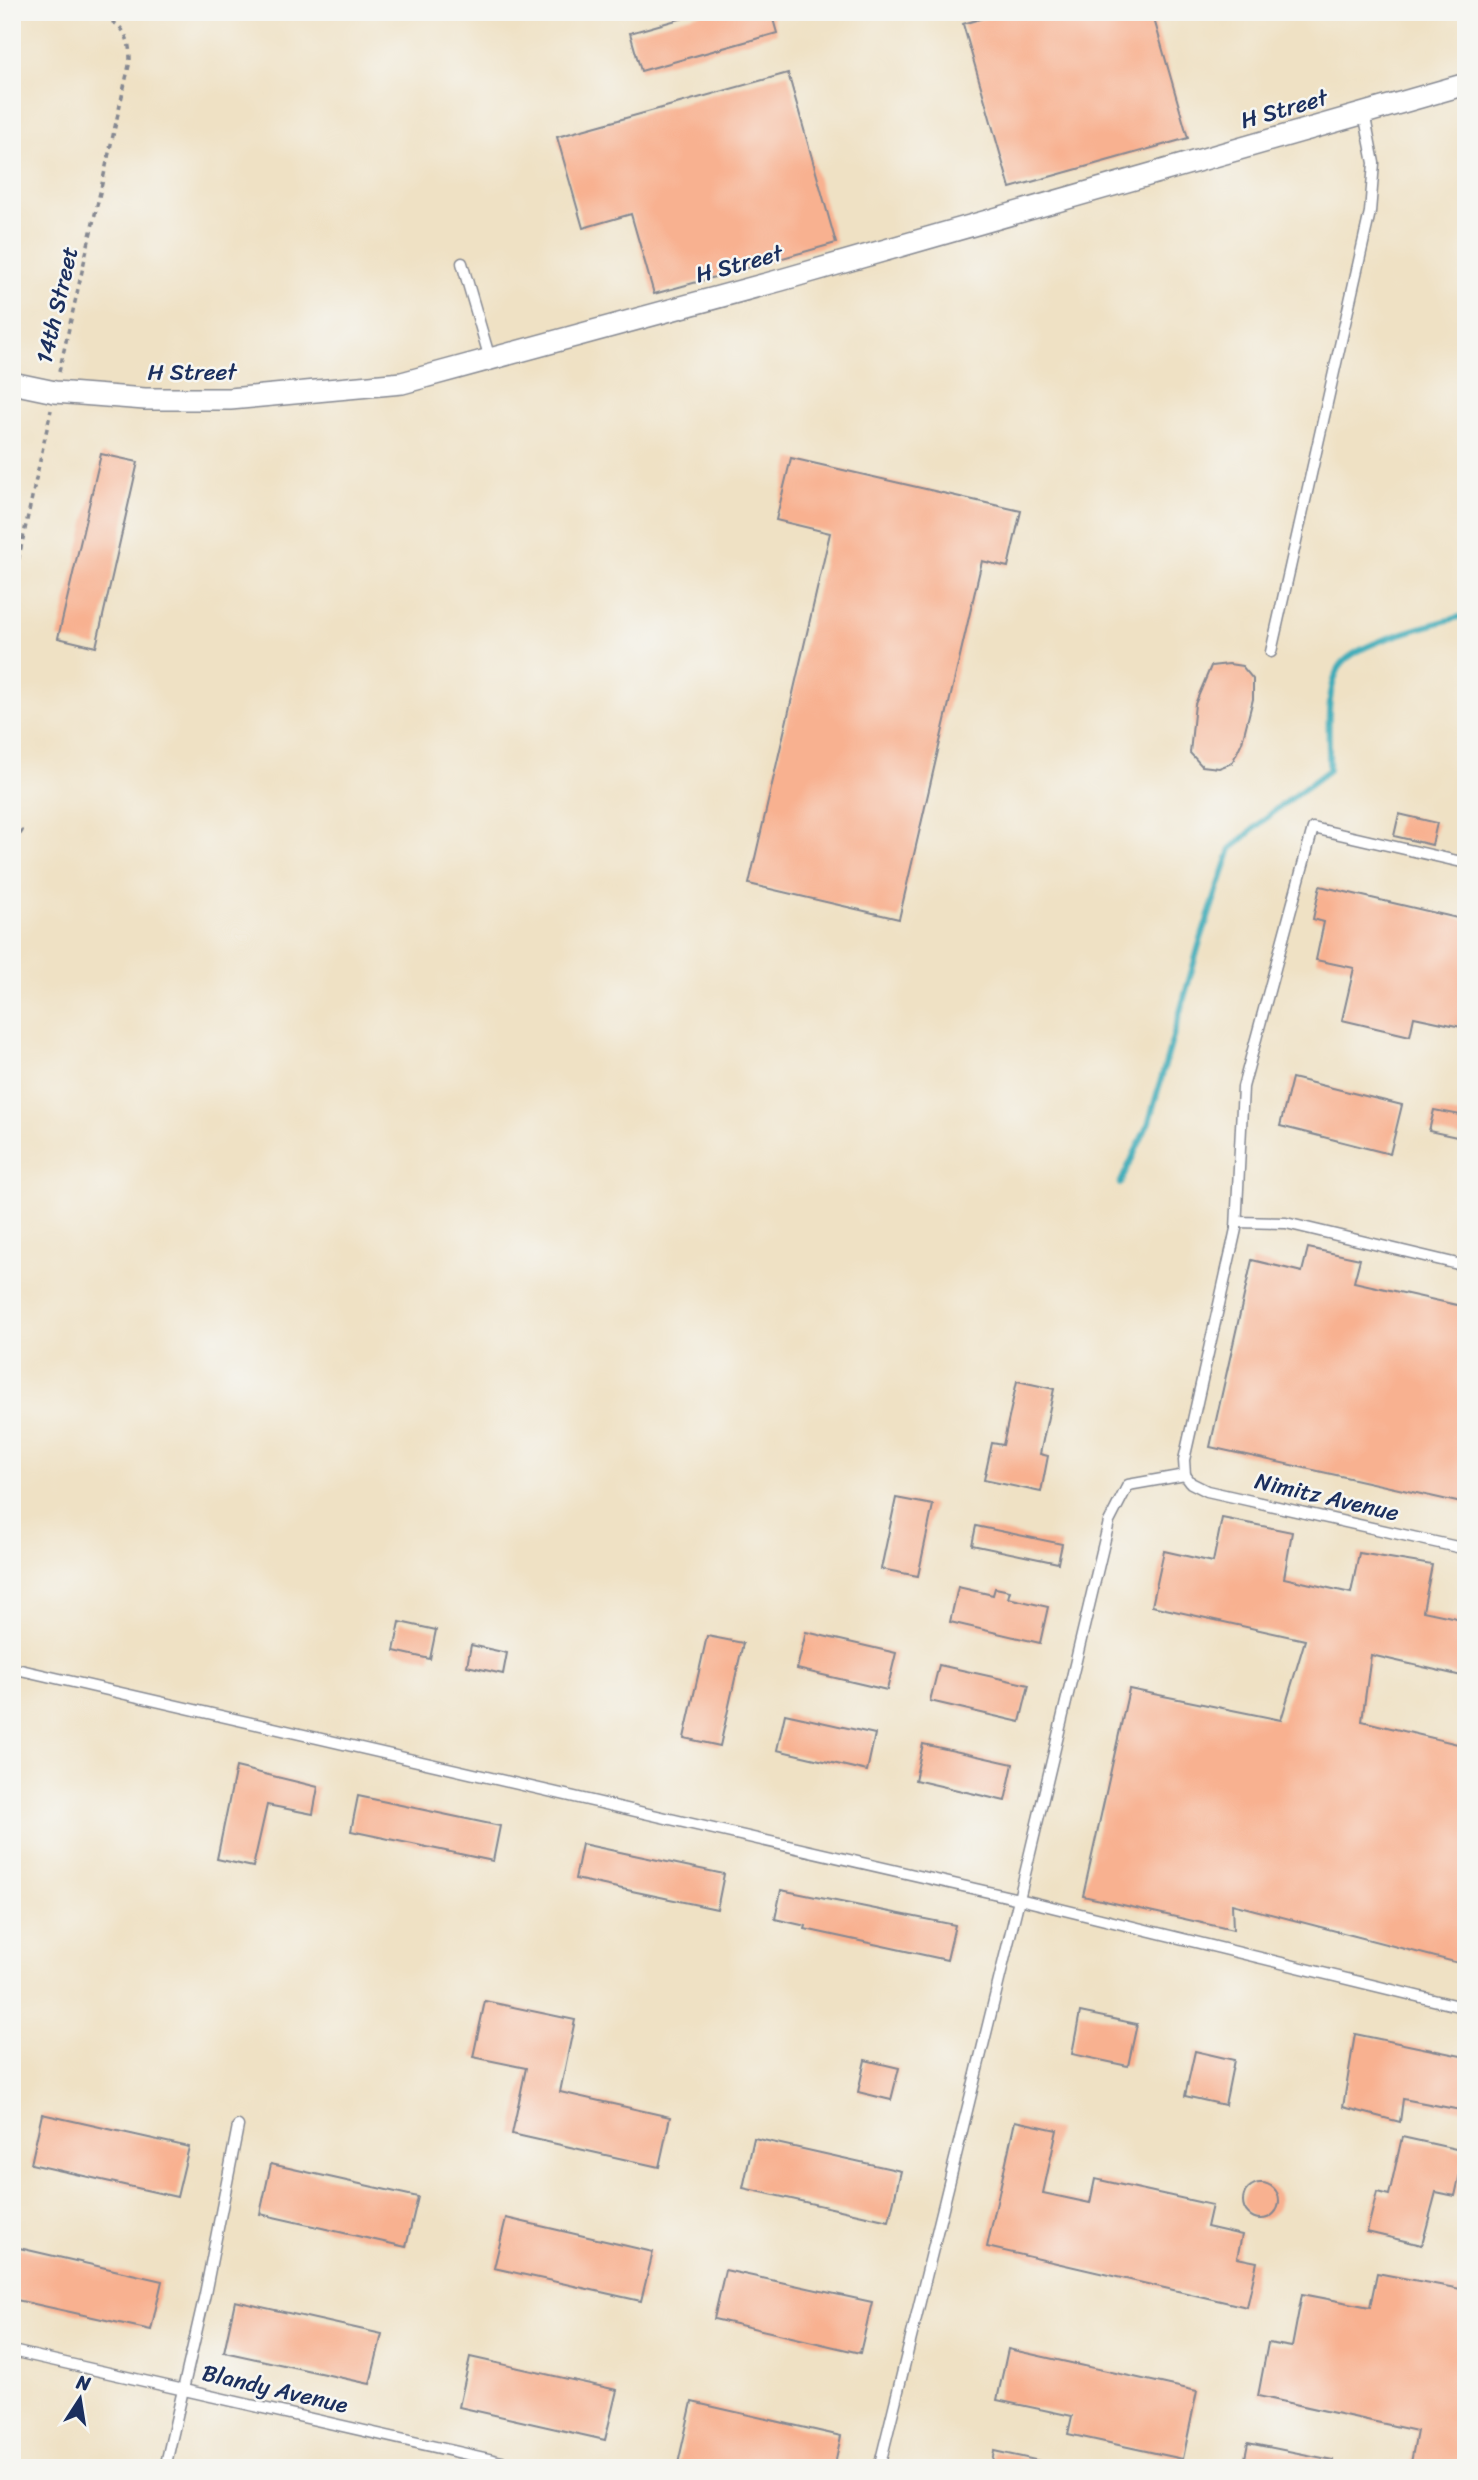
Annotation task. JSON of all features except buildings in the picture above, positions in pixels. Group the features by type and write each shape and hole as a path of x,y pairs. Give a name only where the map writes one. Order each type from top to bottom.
{"street":[{"name":"H Street","path":"12,383 55,393 145,399 230,399 402,383 1466,84"}],"lane":[{"path":"1271,652 1370,212 1374,163 1364,113"},
{"path":"463,263 490,359"},
{"path":"879,2468 1109,1522 1128,1485 1185,1475 1184,1460 1237,1222 1243,1087 1313,828 1466,863"},
{"path":"1237,1222 1286,1223 1466,1266"},
{"name":"Nimitz Avenue","path":"1185,1475 1191,1483 1207,1492 1466,1549"},
{"path":"12,1668 1019,1899 1466,2008"},
{"path":"165,2468 238,2126"},
{"name":"Blandy Avenue","path":"12,2351 528,2468"}],"path":[{"name":"14th Street","path":"12,589 130,61 130,44 124,30 113,21 83,12"},
{"path":"12,826 22,831 12,845"}],"waterway":[{"path":"1120,1184 1149,1122 1199,945 1231,849 1274,811 1329,770 1331,692 1339,668 1360,650 1377,642 1466,615"}]}
